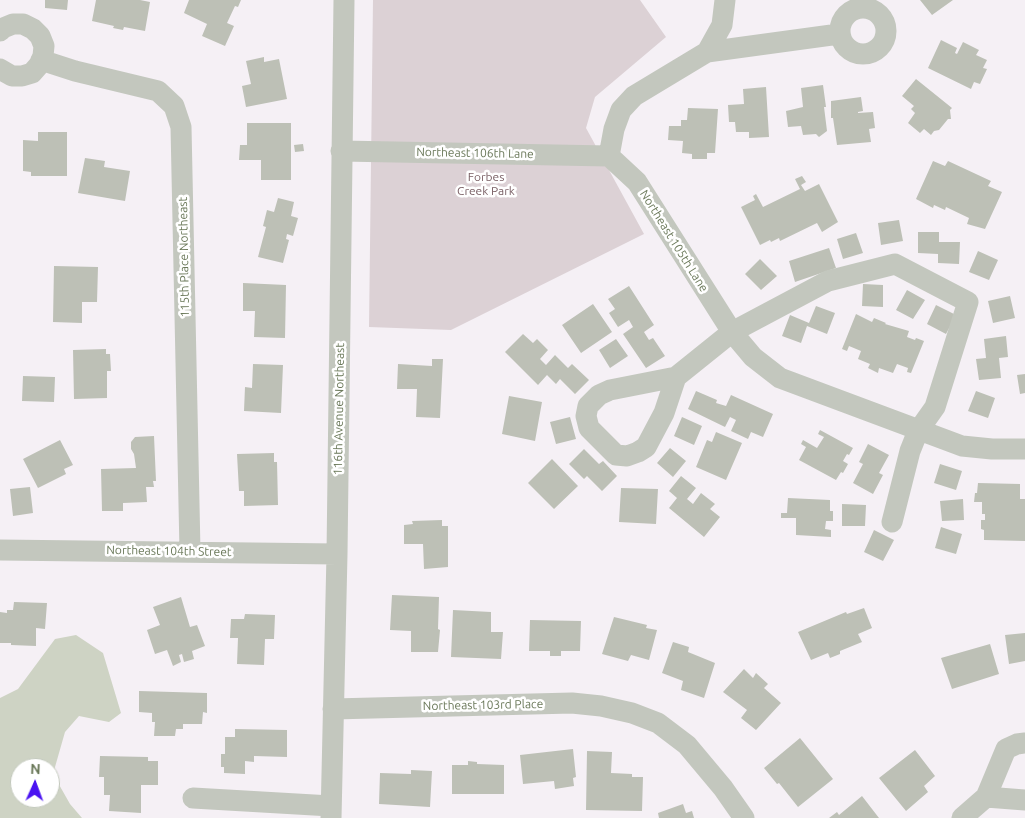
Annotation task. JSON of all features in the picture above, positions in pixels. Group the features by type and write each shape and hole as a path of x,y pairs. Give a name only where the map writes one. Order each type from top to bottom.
{"street":[{"name":"116th Avenue Northeast","path":"331,812 337,554 344,0"},
{"path":"707,52 722,24 725,0"},
{"path":"0,32 13,24 23,24 33,28 40,36 44,46 44,56 40,65 32,73 12,76 0,69"},
{"path":"609,156 614,129 621,110 634,96 707,52 840,34"},
{"name":"115th Place Northeast","path":"42,60 75,71 158,91 174,106 182,127 190,551"},
{"name":"Northeast 106th Lane","path":"342,150 609,156"},
{"name":"Northeast 105th Lane","path":"609,156 637,182 732,332 753,357 780,378 962,446 992,449 1025,449"},
{"path":"676,377 732,332 828,281 895,264 968,302 935,407 918,431 910,451 892,522"},
{"name":"Northeast 104th Street","path":"0,550 337,554"},
{"name":"Northeast 103rd Place","path":"333,710 572,703 601,706 632,713 658,723 687,745 723,788 744,818"},
{"path":"962,818 986,797 1006,749 1025,743"},
{"path":"986,797 1025,800"},
{"path":"193,798 331,812"}],"green space":[{"name":"Forbes Creek Park","path":"373,0 640,0 666,37 595,97 586,128 644,234 451,330 369,327"}],"shaded area":[{"path":"76,635 103,653 121,713 109,722 79,716 65,732 58,758 10,758 10,808 60,808 60,786 70,804 82,818 0,818 0,698 18,689 55,639"}],"building":[{"path":"45,0 68,0 67,10 45,8"},
{"path":"96,0 140,0 150,2 145,31 124,27 123,30 92,21"},
{"path":"189,0 241,0 238,7 235,6 227,23 234,26 225,46 202,36 207,24 184,13"},
{"path":"920,0 953,0 932,15"},
{"path":"941,40 957,48 955,53 957,54 963,42 979,50 976,55 987,60 983,68 987,69 980,84 974,82 971,89 928,68"},
{"path":"264,57 264,62 279,59 287,99 246,107 242,86 251,84 246,61"},
{"path":"916,79 952,108 950,110 951,119 948,119 939,130 934,131 931,135 924,129 920,133 908,123 915,113 911,109 914,106 902,96"},
{"path":"823,85 827,131 819,137 816,134 803,135 801,126 788,127 786,111 803,107 801,88"},
{"path":"766,87 769,137 749,138 749,132 736,132 735,122 729,122 728,105 744,104 743,89"},
{"path":"861,97 863,111 858,113 873,112 875,128 869,129 871,142 837,145 833,118 831,118 831,101"},
{"path":"688,108 718,109 715,153 707,153 707,159 692,159 692,154 682,153 683,141 668,140 669,126 681,126 681,120 687,120"},
{"path":"247,123 291,123 291,180 261,180 261,160 239,160 240,145 247,145"},
{"path":"38,132 67,132 67,176 31,176 31,172 23,171 23,140 38,141"},
{"path":"303,144 304,151 295,152 294,145"},
{"path":"85,158 105,161 104,167 130,171 125,201 78,193"},
{"path":"933,161 945,166 948,161 991,181 988,186 1002,192 985,229 967,224 969,218 946,207 945,210 934,205 933,208 916,199"},
{"path":"802,176 806,182 801,185 805,191 819,184 838,222 822,232 817,223 780,241 779,238 760,245 741,207 755,200 753,196 756,194 763,207 800,189 795,179"},
{"path":"278,198 294,202 291,216 298,218 293,236 287,234 286,239 289,240 283,263 258,257 266,227 263,226 267,210 274,212"},
{"path":"899,220 903,241 881,245 878,223"},
{"path":"918,232 939,232 939,242 960,242 959,264 938,263 938,254 918,253"},
{"path":"856,233 863,253 843,259 837,239"},
{"path":"829,248 836,268 795,282 789,261"},
{"path":"978,251 998,260 989,280 969,272"},
{"path":"760,259 777,276 761,290 745,274"},
{"path":"54,266 98,267 97,302 82,302 82,323 53,322"},
{"path":"243,283 286,285 285,338 254,337 255,311 243,311"},
{"path":"863,284 883,285 883,307 862,306"},
{"path":"629,286 654,325 644,332 649,340 653,338 665,356 646,368 623,334 633,327 629,320 618,327 609,313 615,309 608,299"},
{"path":"907,290 925,300 913,319 896,310"},
{"path":"1010,296 1015,318 993,323 988,301"},
{"path":"593,304 612,332 581,353 562,325"},
{"path":"936,305 956,315 946,334 927,324"},
{"path":"816,306 835,313 827,334 807,326 801,343 782,336 790,315 809,323"},
{"path":"856,314 872,322 874,318 885,324 909,331 907,337 924,341 911,373 907,372 908,368 897,364 893,373 879,368 878,373 868,368 870,364 858,359 861,351 849,346 847,351 842,349"},
{"path":"523,334 533,343 537,339 548,350 540,359 546,365 555,355 568,368 572,364 589,380 575,394 560,379 556,384 547,375 538,385 505,352"},
{"path":"1006,336 1008,357 999,358 1001,378 979,380 976,359 986,358 984,339"},
{"path":"616,339 628,356 610,368 599,350"},
{"path":"106,349 106,354 110,354 111,371 107,371 107,398 74,399 73,350"},
{"path":"432,359 443,359 440,418 416,417 417,389 397,389 398,364 432,366"},
{"path":"253,364 283,365 281,413 244,411 245,387 252,388"},
{"path":"1025,374 1025,393 1020,394 1017,375"},
{"path":"23,376 55,377 54,402 22,401"},
{"path":"696,391 717,400 716,403 726,406 731,395 773,414 763,437 751,432 748,439 731,431 736,420 730,417 725,427 688,409"},
{"path":"976,391 995,398 988,418 968,411"},
{"path":"509,396 542,402 535,441 502,434"},
{"path":"570,417 576,439 556,444 550,422"},
{"path":"682,417 702,426 694,445 674,436"},
{"path":"820,430 853,448 843,461 848,464 836,480 799,460 806,447 801,444 803,440 817,448 824,437 818,434"},
{"path":"716,432 742,443 726,480 696,467 707,440 712,442"},
{"path":"154,436 156,481 153,481 154,487 146,487 147,502 123,503 123,511 102,511 101,469 136,468 131,442 135,437"},
{"path":"60,440 73,465 64,469 66,474 38,488 23,459"},
{"path":"868,444 889,455 879,473 883,475 873,494 853,483 863,464 859,462"},
{"path":"670,448 686,461 673,477 657,463"},
{"path":"584,449 599,464 603,461 617,476 602,491 587,476 584,479 569,464"},
{"path":"274,453 274,462 277,462 278,505 244,506 244,491 239,491 237,454"},
{"path":"552,459 578,486 554,509 528,483"},
{"path":"940,464 962,471 956,490 934,483"},
{"path":"681,476 696,488 687,499 693,504 701,493 715,504 710,509 720,517 704,537 669,508 677,498 669,491"},
{"path":"978,483 1020,484 1020,499 1025,499 1025,541 984,540 984,530 981,529 981,520 985,520 985,514 982,514 982,502 974,502"},
{"path":"30,487 33,513 13,516 10,489"},
{"path":"621,488 658,489 656,524 619,522"},
{"path":"788,498 830,500 830,511 833,511 833,521 826,521 825,529 831,530 831,537 796,535 796,518 781,518 781,513 787,513"},
{"path":"963,499 964,520 942,521 940,501"},
{"path":"842,504 866,505 865,526 842,526"},
{"path":"442,520 442,526 448,526 448,567 424,569 423,544 404,544 404,525 413,524 412,521"},
{"path":"941,527 962,534 956,554 935,548"},
{"path":"874,530 894,540 883,561 864,552"},
{"path":"392,595 439,597 438,629 440,630 438,652 411,652 411,631 390,630"},
{"path":"181,597 190,627 197,625 205,646 192,651 194,659 184,662 182,654 179,655 181,662 173,666 167,650 155,654 147,630 160,625 153,607"},
{"path":"14,602 47,603 45,629 36,628 36,646 0,643 0,612 7,613 7,610 13,610"},
{"path":"864,608 872,628 858,634 862,642 840,651 840,654 830,658 828,653 811,660 798,632 846,612 847,614"},
{"path":"453,610 491,612 491,632 503,632 501,659 451,657"},
{"path":"245,614 275,615 274,639 265,639 264,665 237,664 238,638 230,638 231,619 244,619"},
{"path":"614,617 647,625 646,628 657,630 649,660 631,655 628,661 602,654"},
{"path":"530,620 581,621 580,651 561,651 561,656 550,656 550,651 529,651"},
{"path":"1025,633 1025,661 1009,664 1005,635"},
{"path":"673,642 689,647 688,652 715,663 704,698 681,690 683,681 662,673"},
{"path":"990,644 999,674 952,689 941,658"},
{"path":"744,669 753,678 756,673 768,684 764,688 781,703 756,730 741,718 747,710 723,692"},
{"path":"139,691 207,693 207,713 203,712 202,724 183,724 183,729 176,729 175,736 154,736 155,722 152,722 152,713 139,712"},
{"path":"235,729 287,730 287,757 254,756 254,762 245,761 245,774 224,773 224,767 221,767 221,754 225,754 225,737 235,737"},
{"path":"800,738 833,779 798,807 764,768"},
{"path":"573,749 576,777 573,778 574,786 555,789 554,781 523,784 520,755"},
{"path":"915,750 935,776 924,786 928,792 906,811 879,778"},
{"path":"587,751 612,752 611,773 632,774 632,777 643,777 642,811 586,810"},
{"path":"100,756 148,757 148,761 158,761 158,785 141,785 141,813 109,811 110,795 104,795 104,777 99,777"},
{"path":"468,761 477,762 477,764 504,765 504,794 452,794 452,765 468,765"},
{"path":"411,770 432,771 430,807 379,804 380,773 411,774"},
{"path":"862,796 879,818 829,818 837,812 839,815"},
{"path":"683,804 686,813 692,811 694,818 659,818 658,813"}]}
